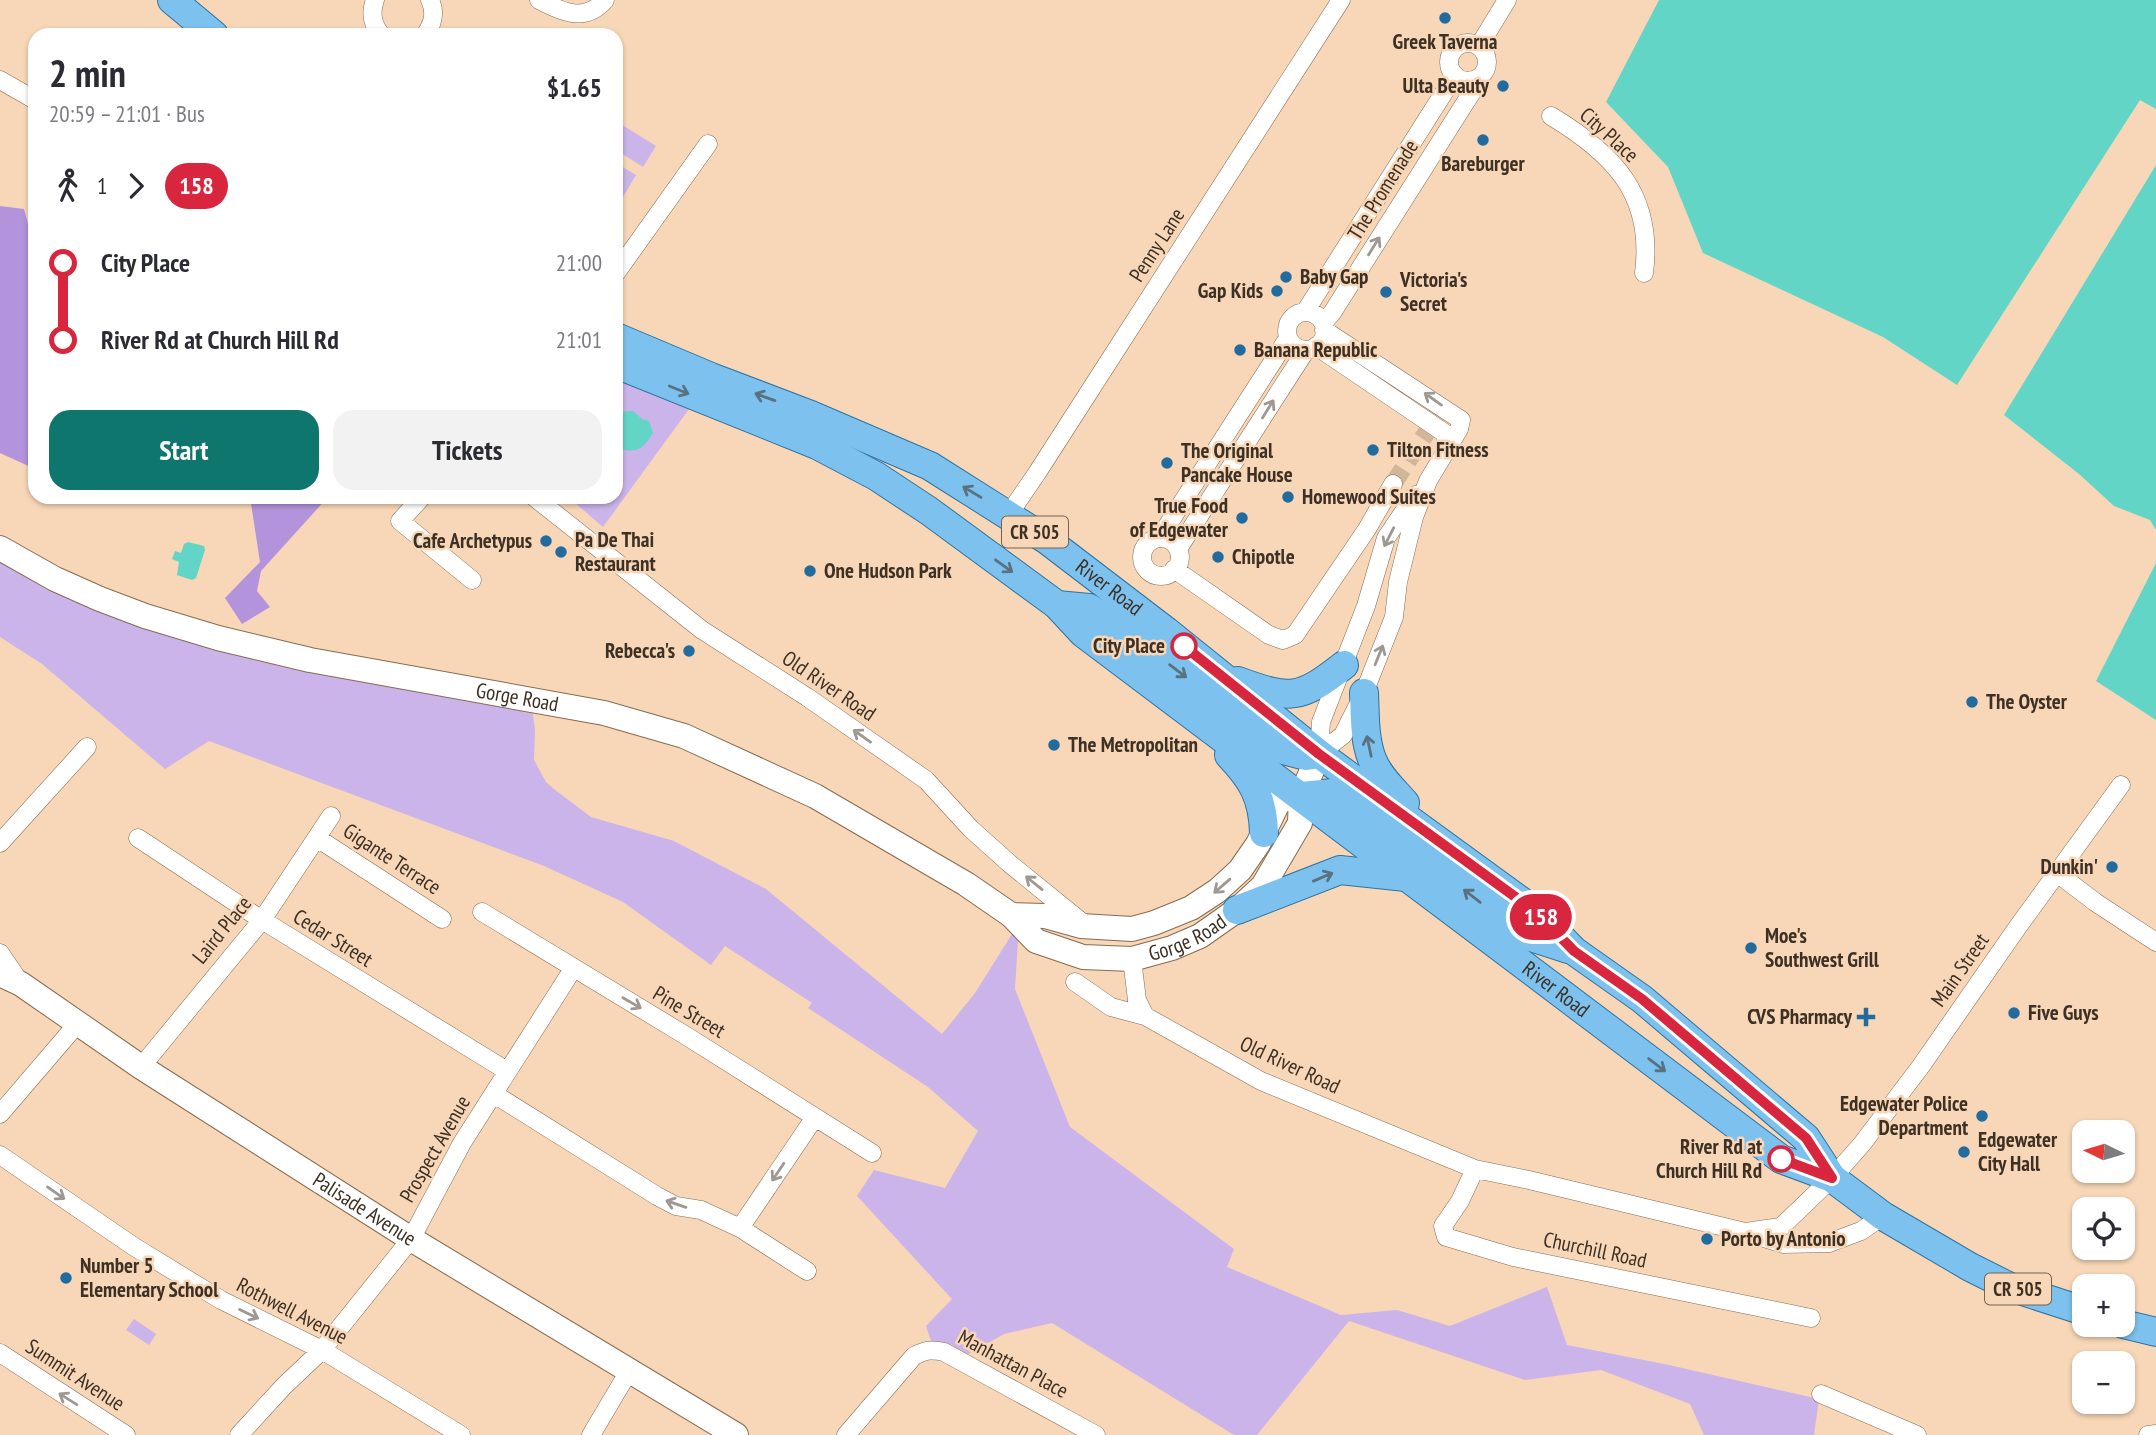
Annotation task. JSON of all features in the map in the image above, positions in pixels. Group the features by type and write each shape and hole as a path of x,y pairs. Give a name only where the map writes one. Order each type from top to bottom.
{"main road":[{"path":"172,0 206,28"},
{"name":"River Road","path":"623,340 930,466 1047,540 1319,754 1536,912 1574,951 1642,999 1806,1138 1832,1178"},
{"name":"River Road","path":"623,367 817,444 876,476 929,511 1057,605 1083,633 1193,713 1781,1159 1832,1178 1882,1216 1970,1267 2010,1287 2072,1307"},
{"name":"Gorge Road","path":"0,548 55,579 100,599 218,638 310,660 604,713 684,736 815,796 965,884 1011,915 1037,941 1083,957 1132,959 1172,948 1200,936 1237,911 1263,886 1295,833 1300,823 1301,796 1319,754"},
{"path":"1057,605 1089,608 1109,619 1283,750 1306,756 1319,754"},
{"path":"1220,674 1278,694 1299,694 1318,686 1343,666"},
{"path":"1364,693 1365,728 1372,759 1385,780 1438,839"},
{"path":"1193,713 1246,774 1259,795 1264,833"},
{"path":"1301,796 1333,793 1346,797 1492,912 1528,936 1574,951"},
{"name":"Gorge Road","path":"1011,915 1045,916 1087,926 1132,929 1191,908 1217,891 1240,870 1264,833 1279,802 1301,796"},
{"path":"1237,911 1340,870 1408,878"},
{"name":"Palisade Avenue","path":"10,979 141,1067 411,1239 736,1435"},
{"path":"2135,1327 2156,1332"}],"street":[{"path":"375,0 372,14 377,28"},
{"path":"429,28 434,11 430,0"},
{"path":"539,0 557,10 582,15 605,0"},
{"name":"Penny Lane","path":"1009,514 1342,0"},
{"path":"1479,46 1507,0"},
{"path":"1467,43 1479,46 1487,60 1484,71 1476,79 1465,80 1455,75 1449,64 1455,47 1467,43"},
{"name":"The Promenade","path":"1305,312 1455,75"},
{"name":"The Promenade","path":"1178,549 1428,162 1472,92 1476,79"},
{"path":"0,80 28,96"},
{"name":"City Place","path":"1551,116 1578,132 1621,172 1635,194 1646,235 1644,273"},
{"path":"623,263 708,144"},
{"path":"1160,537 1288,338 1288,324 1292,318 1305,312 1312,313 1317,337"},
{"path":"1288,338 1293,345 1317,337 1429,396 1461,419 1459,429 1428,481 1414,517 1398,582 1394,617 1364,693 1343,735 1319,754"},
{"path":"1319,754 1321,722 1366,606 1386,538 1415,495 1428,481"},
{"path":"1174,569 1269,635 1283,640 1295,635 1367,529 1393,484"},
{"path":"416,504 400,521 472,580"},
{"name":"Old River Road","path":"543,504 702,631 807,697 926,780 971,829 1087,926"},
{"path":"1153,539 1167,539 1178,549 1178,563 1174,569 1161,576 1154,574 1143,564 1143,550 1153,539"},
{"path":"0,843 87,747"},
{"name":"Main Street","path":"1832,1178 1862,1144 1921,1066 2122,785"},
{"name":"Laird Place","path":"141,1067 262,920 331,816"},
{"name":"Cedar Street","path":"138,838 262,920 507,1071"},
{"name":"Gigante Terrace","path":"317,838 442,919"},
{"path":"2057,873 2156,942"},
{"name":"Pine Street","path":"482,912 872,1153"},
{"path":"0,953 10,979"},
{"path":"1132,959 1137,1000 1145,1016"},
{"name":"Prospect Avenue","path":"239,1435 322,1350 411,1239 462,1143 573,969"},
{"name":"Old River Road","path":"1076,982 1111,1007 1145,1016 1261,1081 1475,1169"},
{"path":"0,1114 78,1023"},
{"path":"494,1094 657,1196 676,1206 701,1210 740,1227 807,1270"},
{"path":"740,1227 815,1117"},
{"name":"Rothwell Avenue","path":"0,1155 133,1246 221,1300 322,1350 461,1435"},
{"path":"1475,1169 1745,1232 1783,1244 1829,1243 1861,1231 1882,1216"},
{"name":"Churchill Road","path":"1475,1169 1460,1201 1443,1226 1446,1237 1513,1256 1811,1318"},
{"path":"1745,1232 1781,1227 1832,1178"},
{"name":"Manhattan Place","path":"846,1435 908,1363 924,1351 934,1350 944,1352 1096,1435"},
{"name":"Summit Avenue","path":"0,1353 126,1435"},
{"path":"591,1435 629,1371"},
{"path":"1821,1394 1917,1435"},
{"path":"2148,1435 2156,1434"}],"shaded area":[{"path":"623,125 656,146 643,167 623,154"},
{"path":"623,167 636,175 623,197"},
{"path":"0,206 24,209 28,224 28,466 0,453"},
{"path":"623,378 692,405 623,500"},
{"path":"251,504 322,504 261,571 257,591 270,607 242,624 225,598 260,562"},
{"path":"576,504 620,504 603,527"},
{"path":"0,548 100,599 531,700 535,730 534,760 546,782 554,789 591,817 674,841 766,889 942,1034 975,993 1019,923 1015,989 1070,1127 1234,1249 1227,1267 1341,1315 1397,1310 1450,1326 1547,1287 1567,1345 1819,1399 1814,1435 1704,1435 1690,1404 1601,1370 1525,1380 1349,1321 1257,1435 1234,1435 1052,1323 1004,1334 958,1360 934,1350 926,1326 952,1299 857,1196 874,1170 945,1188 978,1131 928,1087 808,1008 812,1003 725,946 711,965 623,902 544,866 209,741 165,769 42,664 0,637"},
{"path":"134,1319 156,1334 149,1345 126,1330"}],"water":[{"path":"1659,0 2156,0 2156,109 2140,100 1957,385 1883,337 1703,253 1668,167 1606,102"},
{"path":"2156,165 2156,530 2150,520 2114,506 2079,474 2004,415"},
{"path":"633,411 649,421 653,433 641,447 623,449 623,412"},
{"path":"188,542 204,546 205,550 196,578 192,580 177,575 179,562 172,559 175,551 181,553 184,544"},
{"path":"2156,563 2156,720 2096,681"}],"tunnel":[{"path":"1393,484 1449,398"}],"bus line":[{"name":"158","path":"1184,646 1319,754 1536,912 1574,951 1642,999 1806,1138 1832,1178 1781,1159"}],"place":[{"name":"Greek Taverna","path":"1445,18"},
{"name":"Ulta Beauty","path":"1503,86"},
{"name":"Bareburger","path":"1483,140"},
{"name":"Baby Gap","path":"1286,277"},
{"name":"Gap Kids","path":"1277,291"},
{"name":"Victoria's Secret","path":"1386,292"},
{"name":"Banana Republic","path":"1240,350"},
{"name":"Tilton Fitness","path":"1373,450"},
{"name":"The Original Pancake House","path":"1167,463"},
{"name":"Homewood Suites","path":"1288,497"},
{"name":"True Food of Edgewater","path":"1242,518"},
{"name":"Cafe Archetypus","path":"546,541"},
{"name":"Pa De Thai Restaurant","path":"561,552"},
{"name":"Chipotle","path":"1218,557"},
{"name":"One Hudson Park","path":"810,571"},
{"name":"City Place","path":"1184,646"},
{"name":"Rebecca's","path":"689,651"},
{"name":"The Oyster","path":"1972,702"},
{"name":"The Metropolitan","path":"1054,745"},
{"name":"Dunkin'","path":"2112,867"},
{"name":"Moe's Southwest Grill","path":"1751,948"},
{"name":"Five Guys","path":"2014,1013"},
{"name":"CVS Pharmacy","path":"1866,1017"},
{"name":"Edgewater Police Department","path":"1982,1116"},
{"name":"Edgewater City Hall","path":"1964,1152"},
{"name":"River Rd at Church Hill Rd","path":"1781,1159"},
{"name":"Porto by Antonio","path":"1707,1239"},
{"name":"Number 5 Elementary School","path":"66,1278"}]}
